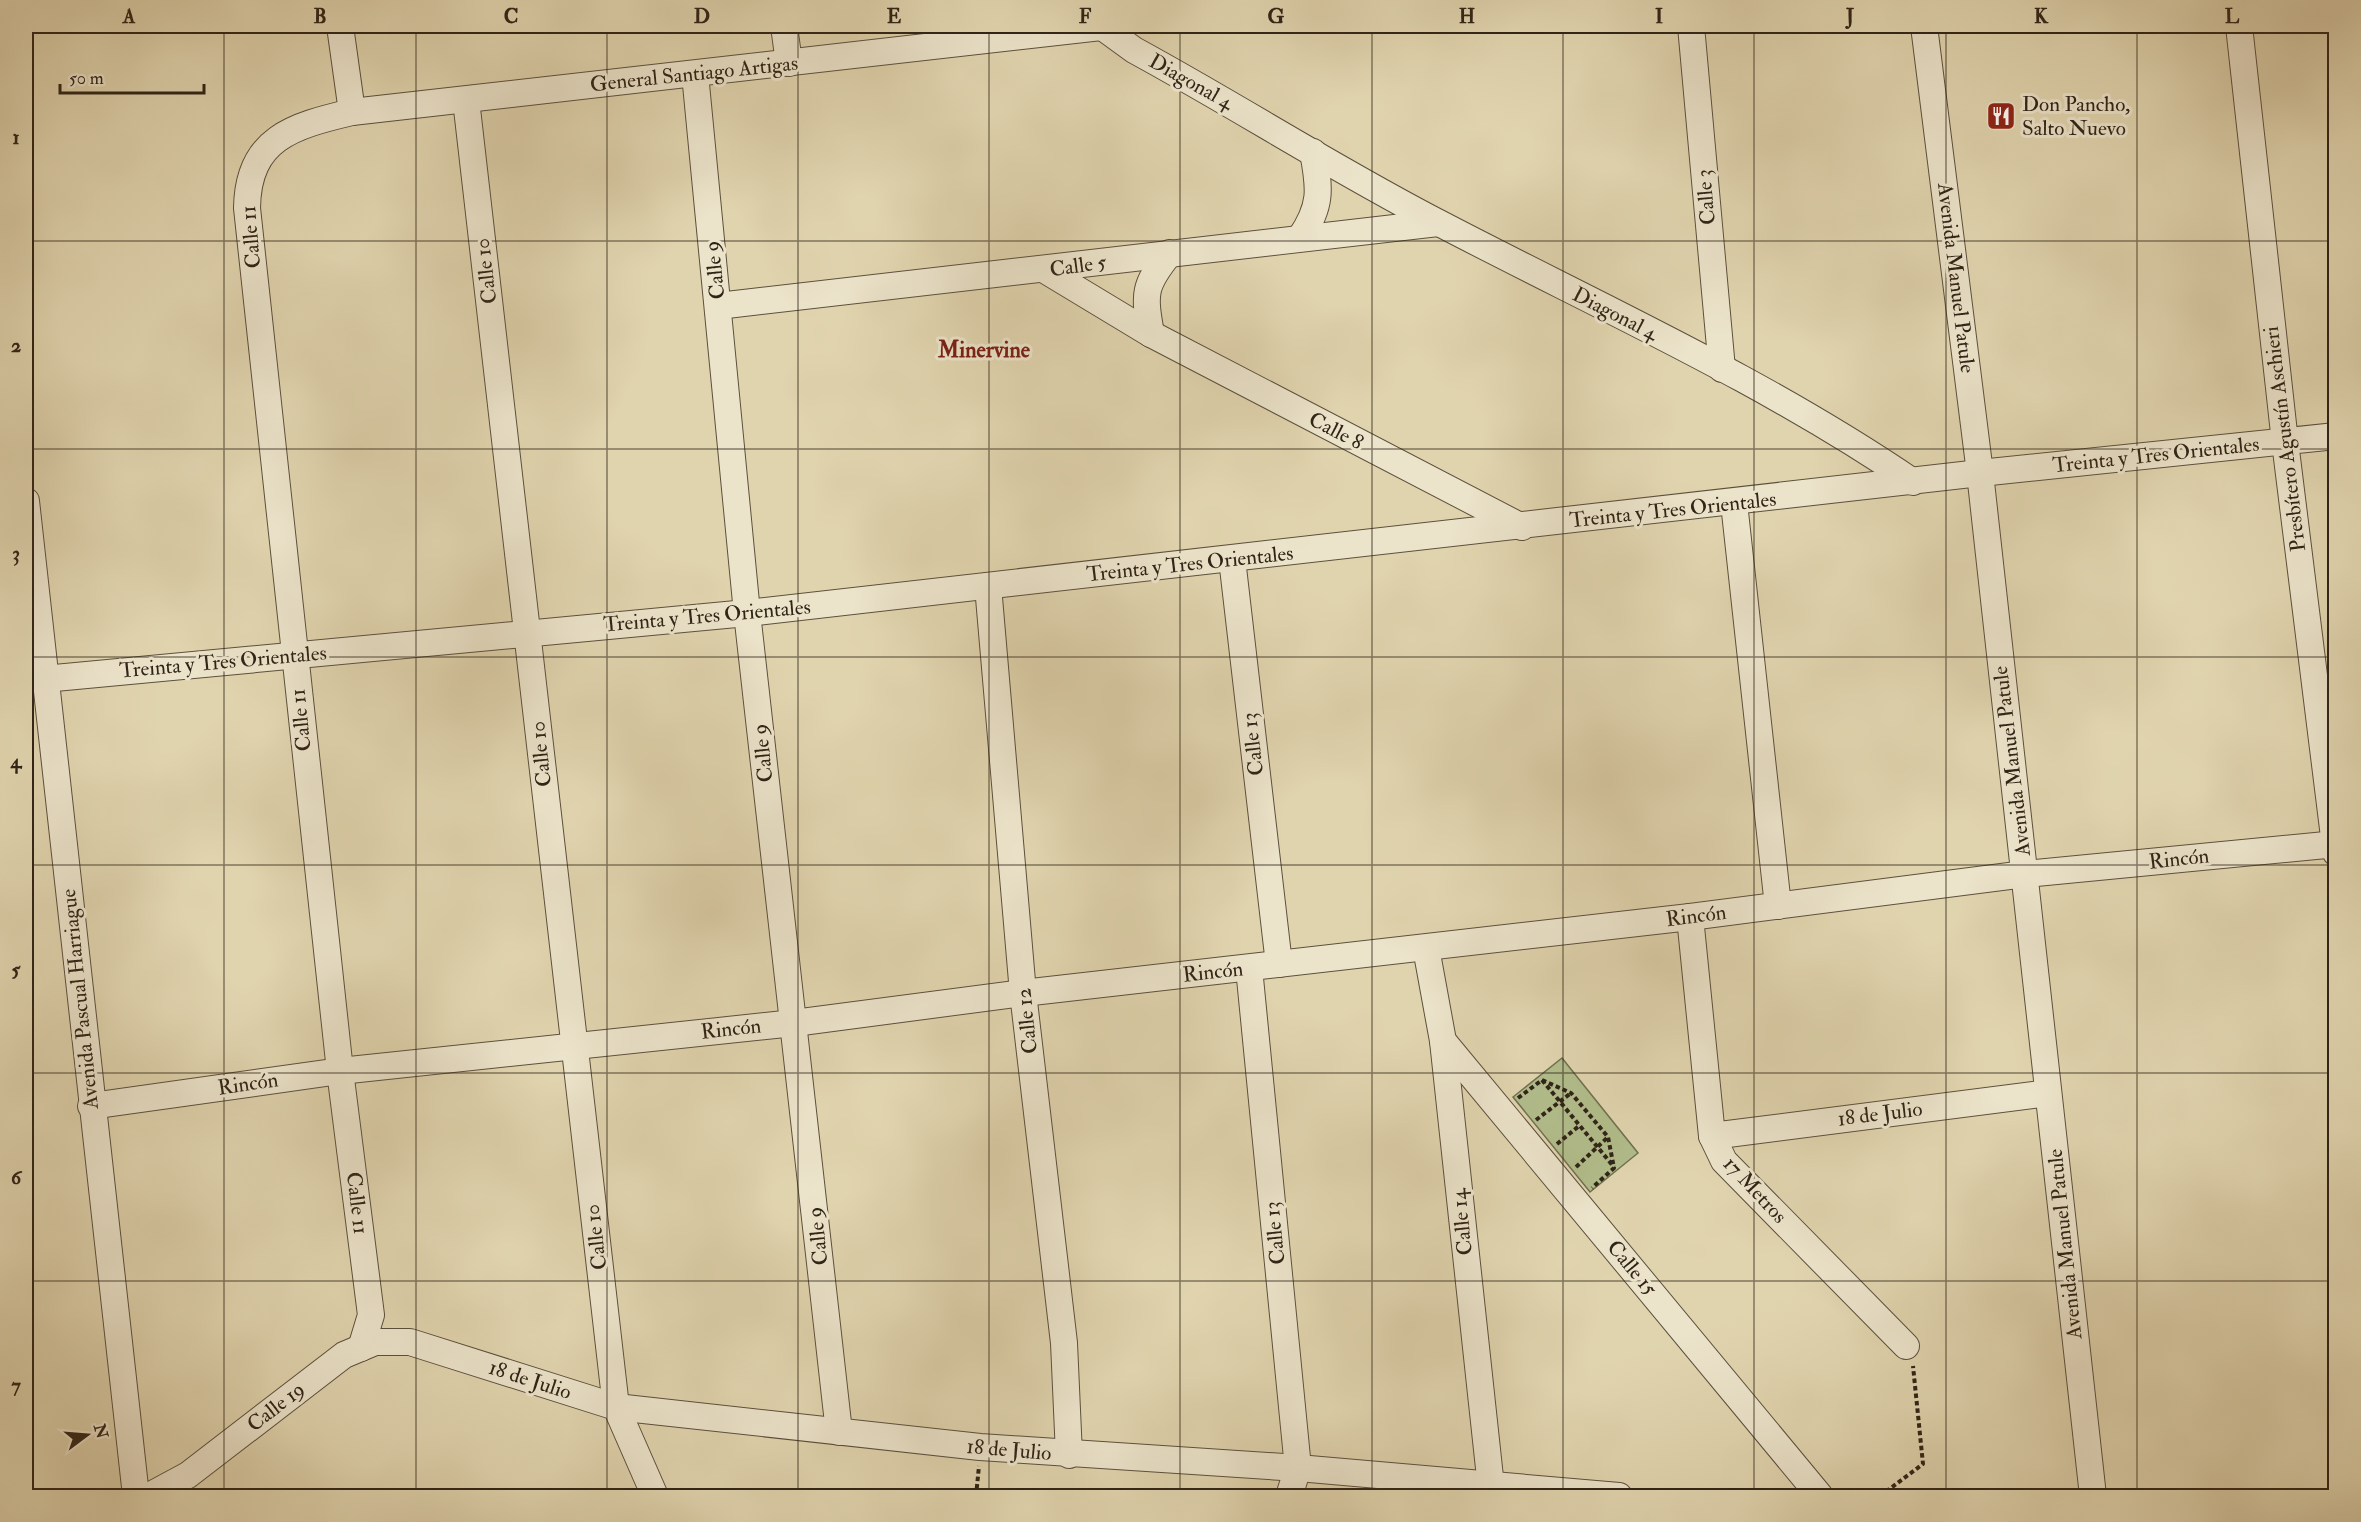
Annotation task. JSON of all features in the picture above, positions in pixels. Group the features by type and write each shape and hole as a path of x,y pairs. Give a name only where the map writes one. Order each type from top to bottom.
{"street":[{"path":"340,26 352,112"},
{"path":"784,26 789,63"},
{"name":"General Santiago Artigas","path":"281,135 310,122 352,112 1104,26"},
{"name":"Diagonal 4","path":"1104,26 1134,50 1438,223 1722,369 1850,439 1913,482"},
{"name":"Calle 3","path":"1691,26 1722,369"},
{"name":"Avenida Manuel Patule","path":"1924,26 1980,473 2093,1497"},
{"name":"Presbítero Agustín Aschieri","path":"2239,26 2285,442 2335,847"},
{"name":"Calle 9","path":"695,74 747,614 839,1432"},
{"name":"Calle 10","path":"466,100 616,1407 654,1497"},
{"name":"Calle 11","path":"281,135 259,158 247,182 247,208 293,656 340,1071 371,1315 361,1348"},
{"path":"1300,238 1314,217 1320,189 1313,152"},
{"name":"Calle 5","path":"718,306 1438,223"},
{"path":"1151,334 1146,303 1151,276 1170,253"},
{"name":"Calle 8","path":"1045,270 1151,334 1522,527"},
{"name":"Treinta y Tres Orientales","path":"44,679 527,632 747,614 1734,503 1980,473 2336,436"},
{"name":"Avenida Pascual Harriague","path":"26,501 136,1497"},
{"path":"1734,503 1778,906"},
{"name":"Calle 13","path":"1232,560 1279,964"},
{"name":"Calle 12","path":"988,586 1023,993 1064,1343 1069,1455"},
{"name":"Rincón","path":"92,1106 340,1071 573,1044 794,1023 1023,993 1690,917 2025,874 2335,847"},
{"name":"17 Metros","path":"1690,917 1713,1136 1724,1161 1906,1346"},
{"name":"Calle 14","path":"1426,948 1443,1041 1485,1449 1493,1492"},
{"name":"Calle 13","path":"1249,968 1298,1468 1289,1497"},
{"name":"Calle 15","path":"1443,1041 1820,1497"},
{"name":"18 de Julio","path":"1713,1136 2048,1093"},
{"name":"Calle 11","path":"371,1315 400,1341"},
{"name":"18 de Julio","path":"400,1341 616,1407 1069,1455 1298,1468 1493,1492 1619,1497"},
{"name":"Calle 19","path":"149,1497 188,1475 344,1355 375,1342 400,1341"}],"path":[{"path":"1501,1111 1542,1080"},
{"path":"1542,1080 1571,1093 1608,1137 1614,1168"},
{"path":"1542,1080 1614,1168"},
{"path":"1520,1133 1571,1093"},
{"path":"1540,1158 1579,1125"},
{"path":"1560,1182 1608,1137"},
{"path":"1576,1202 1614,1168"},
{"path":"1880,1497 1923,1464 1913,1362 1906,1346"},
{"path":"976,1497 980,1447"}],"green space":[{"path":"1562,1058 1638,1153 1590,1192 1513,1097"}],"place":[{"name":"Don Pancho, Salto Nuevo","path":"2001,116"}],"district":[{"name":"Minervine","path":"984,350"}]}
